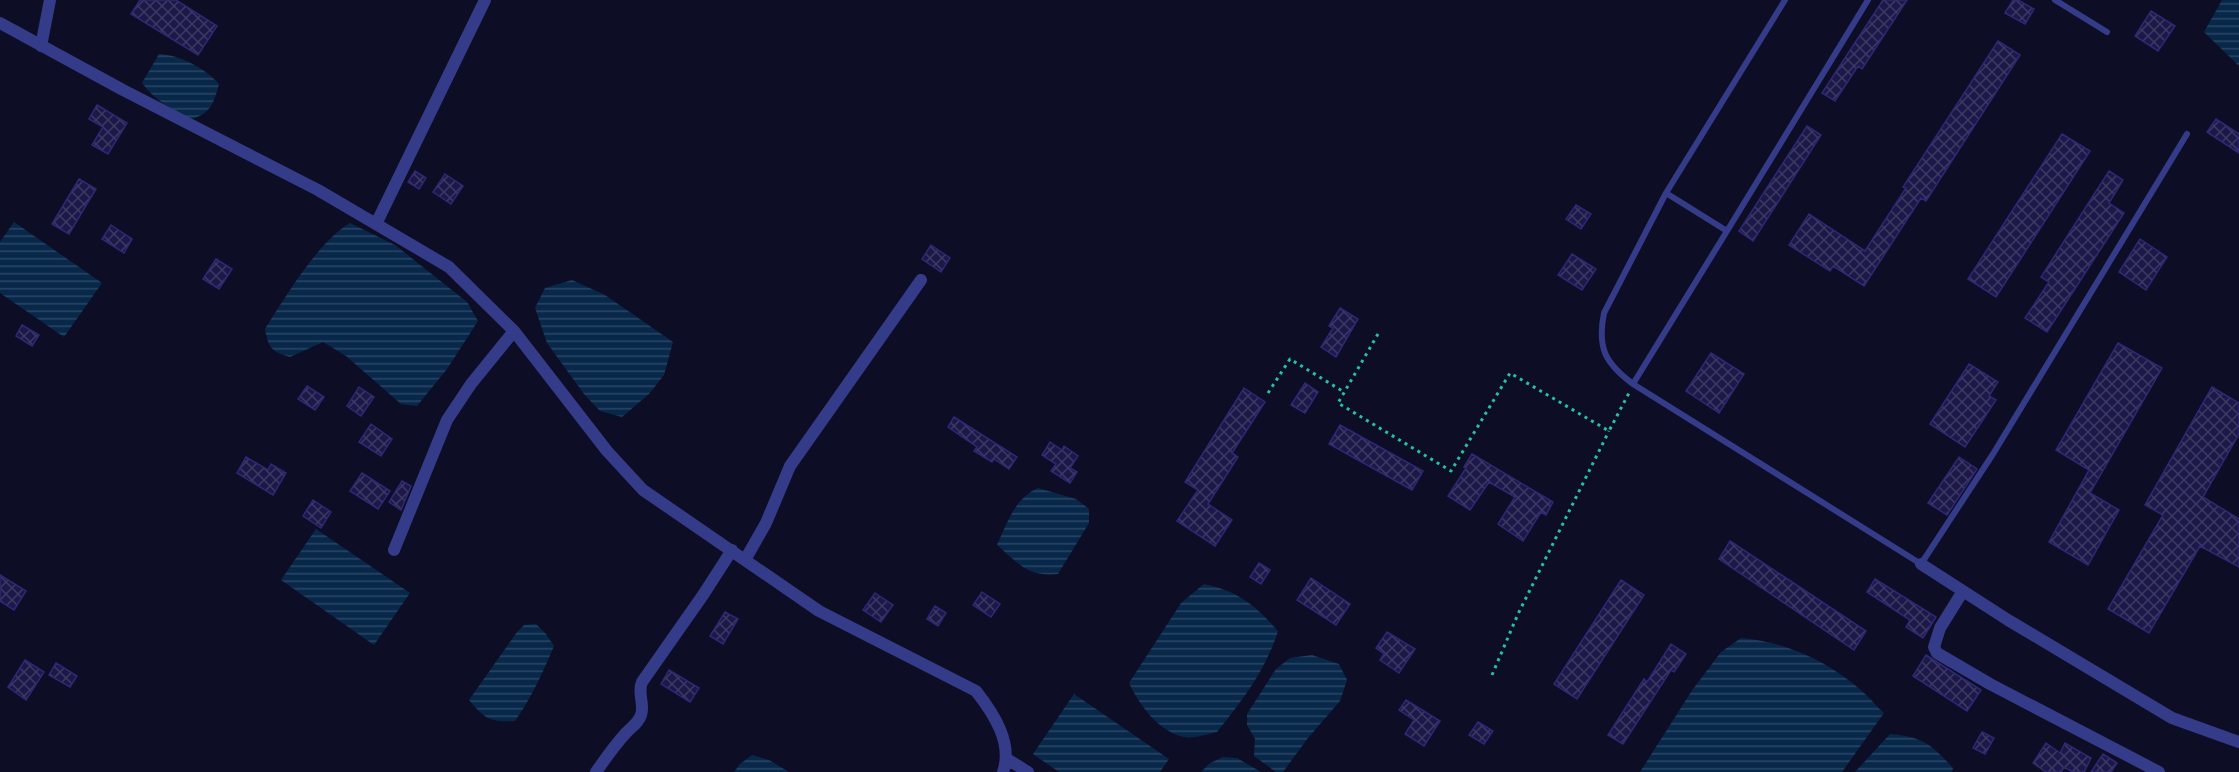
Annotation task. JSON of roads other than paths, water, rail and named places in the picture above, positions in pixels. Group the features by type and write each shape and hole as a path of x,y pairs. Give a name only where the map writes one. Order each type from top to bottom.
{"street":[{"path":"41,46 50,0"},
{"path":"376,224 484,0"},
{"path":"0,23 318,190 449,267 514,332 607,451 643,490 819,611 976,692 999,725 1007,759 1003,772"},
{"path":"745,560 766,523 790,466 921,280"},
{"path":"394,550 447,420 471,384 514,332"},
{"path":"596,772 641,716 640,688 642,682 732,550"},
{"path":"1921,564 2172,718 2239,742"},
{"path":"1963,591 1940,628 1934,647 1937,653 1990,684 2159,772"},
{"path":"1007,759 1028,772"}],"lane":[{"path":"1785,0 1666,193 1604,313 1600,333 1607,357 1616,371 1633,384 1921,564 1993,454 2187,134"},
{"path":"1633,384 1868,0"},
{"path":"2055,0 2107,32"},
{"path":"1666,193 1727,231"}],"water":[{"path":"2222,0 2239,0 2239,66 2204,32"},
{"path":"159,54 192,63 219,84 211,106 203,114 191,119 184,116 158,99 142,83"},
{"path":"14,222 102,283 64,337 0,293 0,242"},
{"path":"350,223 395,245 467,302 478,321 447,369 417,406 401,404 346,356 323,342 290,357 275,351 268,341 265,329 292,286 326,243"},
{"path":"572,280 605,295 673,342 664,375 649,394 622,417 600,411 584,394 547,343 535,308 545,288"},
{"path":"1038,488 1076,499 1089,509 1089,523 1058,574 1031,571 1017,563 997,545 1008,520 1023,498"},
{"path":"316,529 410,593 374,645 281,580"},
{"path":"1204,584 1227,591 1245,600 1278,631 1260,672 1217,732 1184,737 1158,723 1144,709 1129,683 1181,603"},
{"path":"536,624 554,646 527,703 515,721 500,721 484,716 469,700 517,632 524,625"},
{"path":"1741,638 1775,644 1807,655 1851,682 1884,713 1842,772 1640,772 1693,689 1721,652"},
{"path":"1312,655 1339,664 1347,680 1340,701 1283,772 1276,772 1254,756 1255,739 1247,725 1247,714 1276,669 1290,658"},
{"path":"1074,694 1169,759 1160,772 1059,772 1033,754"},
{"path":"1890,734 1911,737 1926,743 1953,768 1952,772 1855,772"},
{"path":"752,755 769,760 789,772 734,772"},
{"path":"1223,757 1237,758 1261,772 1201,772 1210,763"}]}
